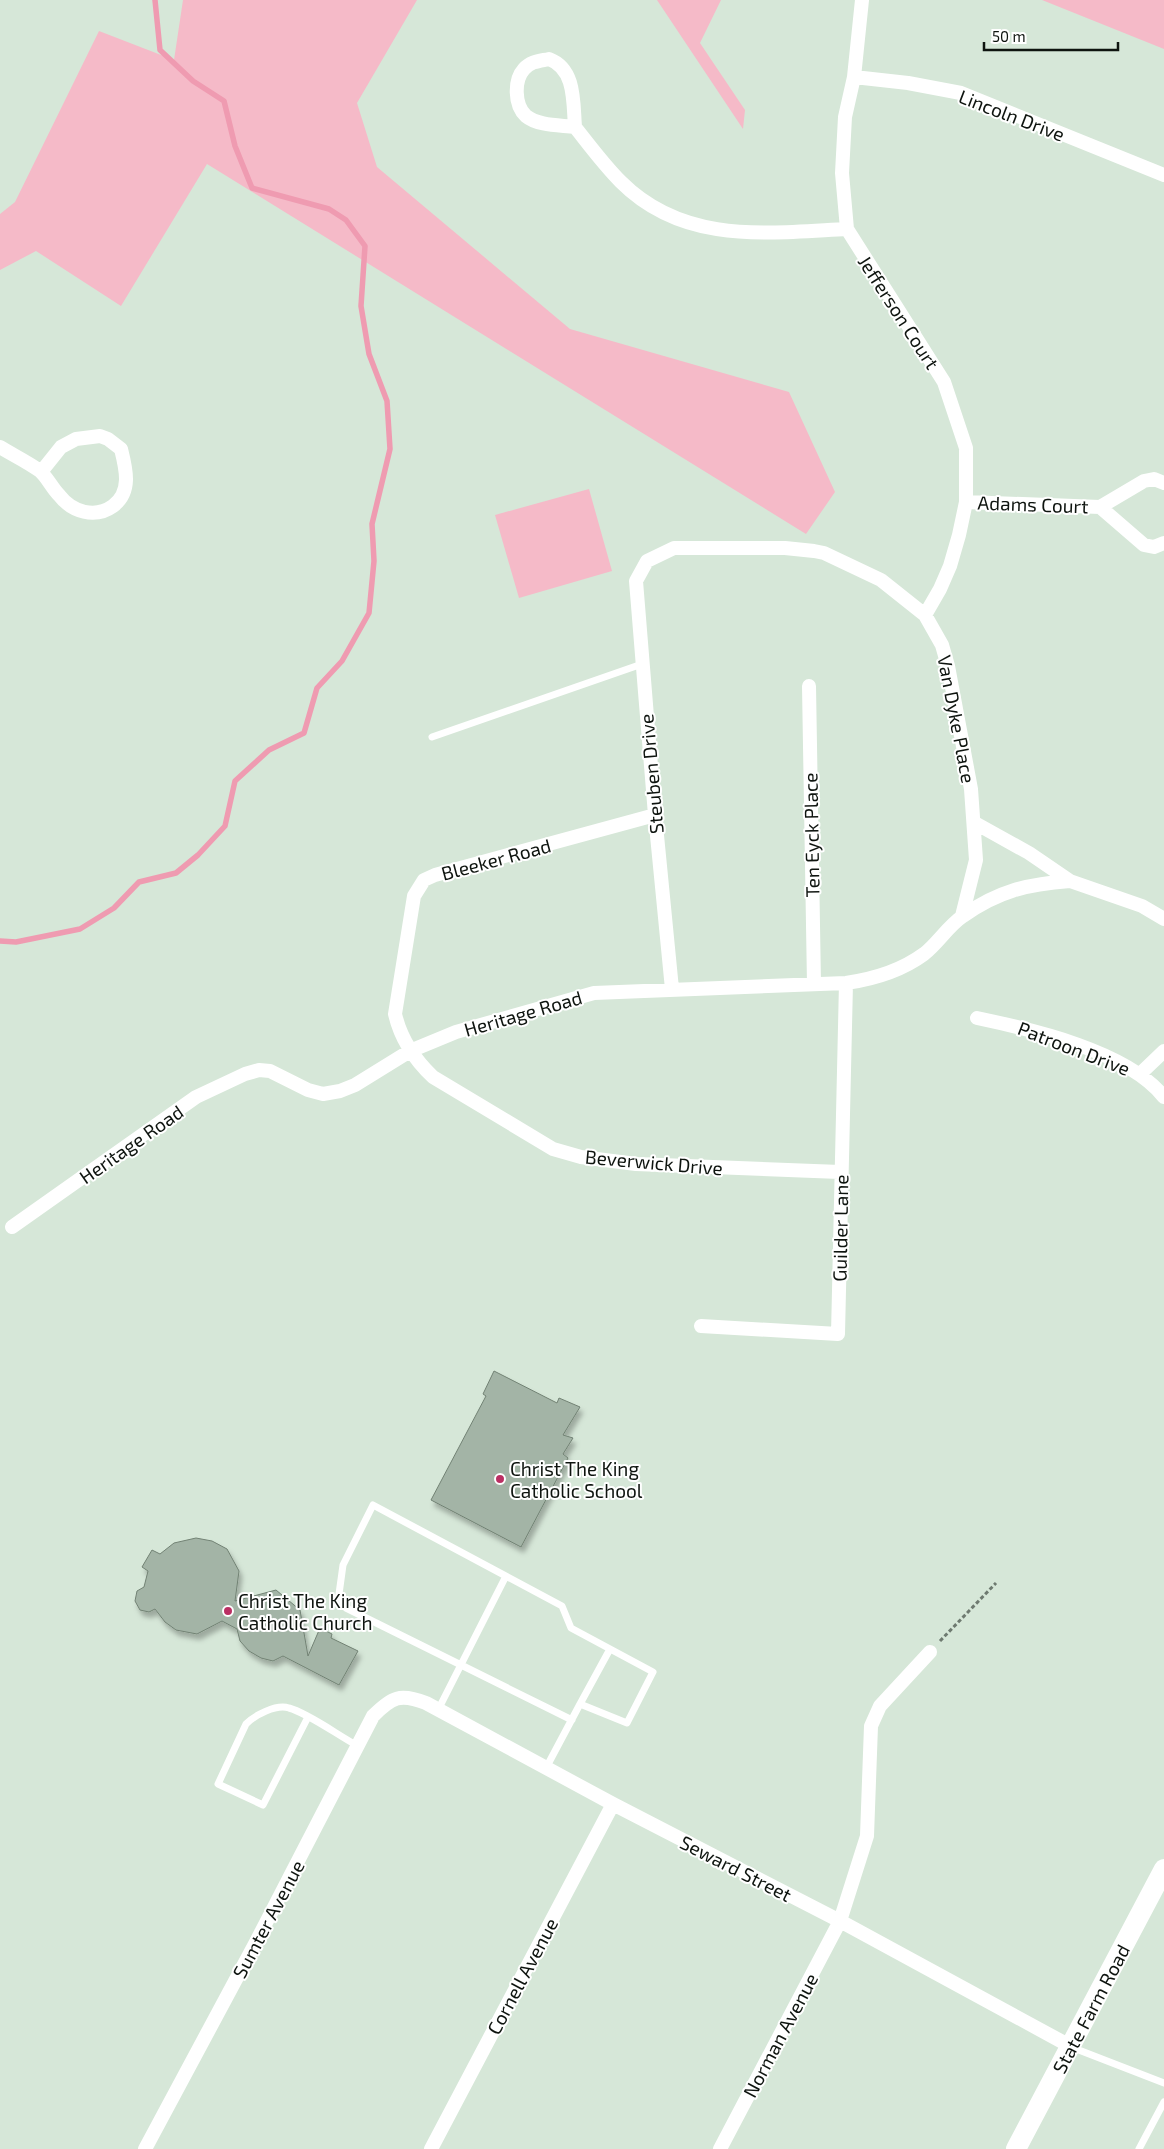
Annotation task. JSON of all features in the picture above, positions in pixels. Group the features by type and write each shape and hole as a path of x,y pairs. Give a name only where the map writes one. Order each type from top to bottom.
{"main road":[{"name":"State Farm Road","path":"1016,2149 1164,1869"}],"street":[{"name":"Jefferson Court","path":"862,0 854,77 845,117 842,173 848,229 944,382 966,448 966,502 950,566 940,589 925,615"},
{"path":"575,127 540,122 526,116 518,103 517,81 524,69 533,62 549,59 558,62 572,85 575,127 622,184 660,209 695,225 741,233 848,229"},
{"name":"Lincoln Drive","path":"854,77 908,83 961,93 1164,175"},
{"path":"0,447 41,472 60,497 79,511 87,513 105,512 119,502 126,483 121,449 108,439 100,436 76,439 61,447 41,472"},
{"name":"Adams Court","path":"966,502 1100,507 1144,481 1154,479 1164,483"},
{"name":"Adams Court","path":"1100,507 1144,545 1154,547 1164,542"},
{"name":"Van Dyke Place","path":"647,562 674,548 785,548 814,551 881,580 925,615 942,645 948,666 971,789 975,823 976,860 962,916"},
{"name":"Steuben Drive","path":"647,562 636,581 655,815 672,989"},
{"name":"Ten Eyck Place","path":"809,686 814,984"},
{"name":"Bleeker Road","path":"410,1051 400,1034 395,1014 414,896 424,880 434,875 655,815"},
{"name":"Heritage Road","path":"975,823 1029,853 1070,881 1142,906 1164,919"},
{"name":"Heritage Road","path":"12,1227 196,1097 220,1084 259,1070 270,1071 308,1090 323,1094 340,1091 355,1085 410,1051 456,1032 594,993 846,983 871,979 890,973 924,954 962,916 1010,890 1034,883 1070,881"},
{"name":"Guilder Lane","path":"700,1326 838,1334 840,1172 846,983"},
{"name":"Patroon Drive","path":"977,1018 1033,1030 1089,1050 1140,1074 1164,1097"},
{"name":"Beverwick Drive","path":"410,1051 432,1077 553,1149 581,1157 636,1164 840,1172"},
{"name":"Patroon Drive","path":"1140,1074 1164,1051"},
{"name":"Norman Avenue","path":"720,2149 840,1922 867,1836 871,1726 880,1706 930,1652"},
{"name":"Seward Street","path":"399,1697 412,1698 438,1710 613,1804 840,1922 1070,2046"},
{"name":"Sumter Avenue","path":"145,2149 256,1942 373,1716 387,1703 399,1697"},
{"name":"Cornell Avenue","path":"431,2149 613,1804"}],"lane":[{"path":"432,737 642,664"},
{"path":"572,1720 346,1608 339,1594 343,1565 373,1505 562,1606 571,1628 653,1672 627,1723 580,1704"},
{"path":"438,1710 506,1576"},
{"path":"546,1768 610,1649"},
{"path":"308,1717 262,1806 218,1784 246,1724 254,1716 288,1707 308,1717 358,1746"},
{"path":"1070,2046 1164,2083"},
{"path":"1139,2149 1164,2102"}],"path":[{"path":"930,1652 996,1583"}],"shaded area":[{"path":"183,0 417,0 357,103 377,167 570,329 789,392 835,492 806,534 207,164 121,306 36,251 0,270 0,214 15,202 99,31 174,60"},
{"path":"657,0 721,0 700,43 745,110 743,129"},
{"path":"1042,0 1164,0 1164,49"},
{"path":"589,489 612,571 519,598 495,515"}],"building":[{"name":"Christ The King Catholic School","path":"494,1371 557,1403 559,1398 580,1407 563,1435 573,1438 563,1454 568,1458 521,1547 431,1500 486,1396 483,1394"},
{"name":"Christ The King Catholic Church","path":"196,1538 212,1541 227,1549 239,1571 235,1601 276,1590 300,1610 308,1656 320,1628 332,1634 331,1638 358,1651 339,1685 283,1656 273,1661 261,1658 249,1651 240,1641 237,1629 222,1621 197,1634 176,1630 165,1622 155,1609 149,1612 140,1610 135,1601 137,1591 144,1587 148,1571 142,1567 152,1550 160,1554 174,1543"}],"waterway":[{"path":"0,941 16,942 80,929 114,908 139,882 176,873 198,855 225,826 235,781 269,750 304,733 317,688 342,661 369,613 374,561 372,524 390,449 387,401 369,354 361,306 365,246 346,220 329,209 252,188 235,146 224,101 193,81 160,50 155,0"}],"place":[{"name":"Christ The King Catholic School","path":"500,1479"},
{"name":"Christ The King Catholic Church","path":"228,1611"}]}
